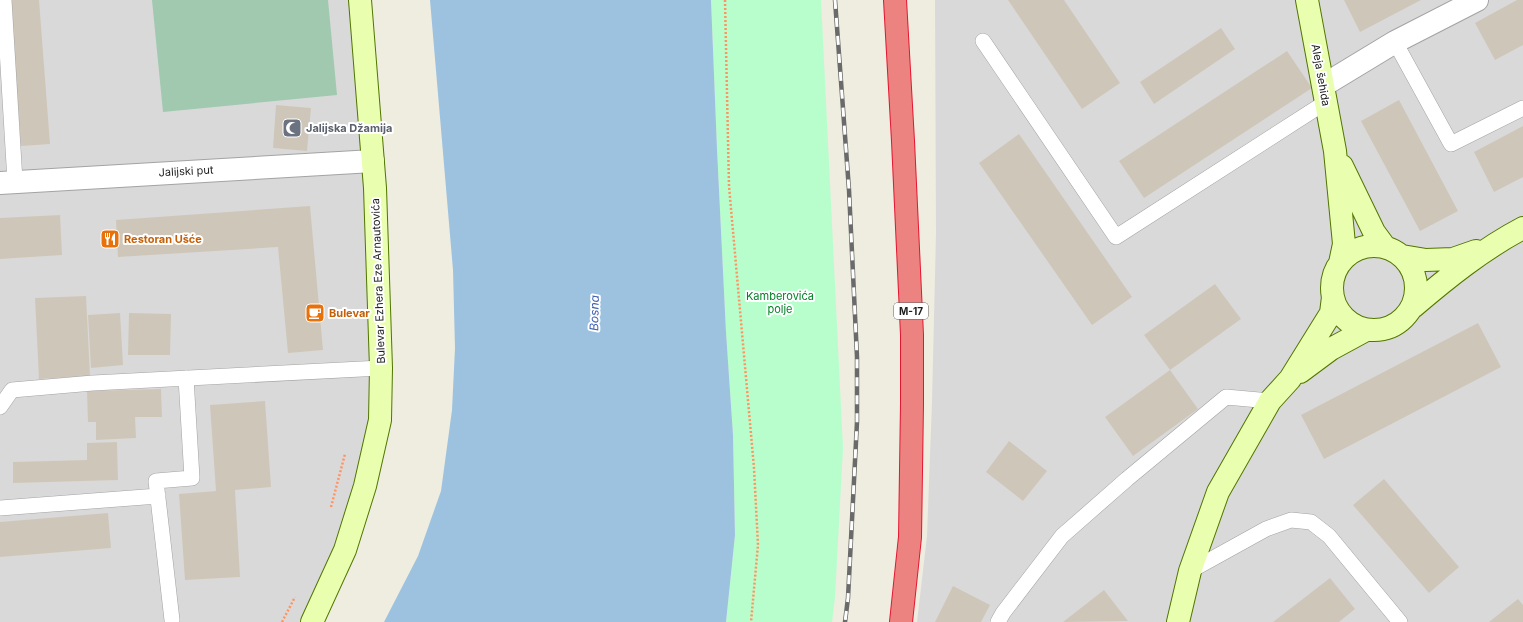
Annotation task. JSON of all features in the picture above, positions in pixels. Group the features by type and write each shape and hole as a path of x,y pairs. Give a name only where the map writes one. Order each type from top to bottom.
{"highway":[{"name":"M-17","path":"895,0 905,172 912,335 910,537 901,622"}],"street":[{"name":"Bulevar Ezhera Eze Arnautovića","path":"312,622 345,550 365,486 380,420 381,368 373,161 360,0"},
{"name":"Aleja šehida","path":"1307,0 1335,151 1344,244 1340,263"},
{"path":"1325,94 1395,42 1477,0"},
{"name":"Aleja šehida","path":"1335,151 1374,232 1393,251"},
{"name":"Jalijski put","path":"8,182 373,161"},
{"path":"1333,297 1337,309 1355,326 1366,330 1380,330 1394,326 1405,318 1413,307 1441,283 1496,244 1523,228"},
{"path":"1290,380 1331,313 1333,279 1340,263 1349,254 1360,248 1372,246 1426,260 1454,259 1496,244"},
{"path":"1393,251 1411,266 1416,279 1417,293 1413,307"},
{"path":"1178,622 1190,572 1218,492 1270,401 1290,380 1331,349 1366,330"}],"lane":[{"path":"4,0 8,182"},
{"path":"982,41 1116,238 1325,94"},
{"path":"1395,42 1451,144 1523,108"},
{"path":"0,407 12,390 186,378 381,368"},
{"path":"172,620 156,481 192,478 186,378"},
{"path":"998,622 1003,613 1062,536 1127,479 1226,397 1270,401"},
{"path":"0,508 158,496"},
{"path":"1190,572 1266,529 1291,520 1311,522 1329,536 1400,622"}],"path":[{"path":"725,0 729,186 754,468 758,545 751,622"},
{"path":"331,508 347,450"},
{"path":"282,622 298,591"}],"shaded area":[{"path":"0,0 360,0 380,420 312,622 0,622"},
{"path":"935,0 1523,0 1523,622 917,622 927,536 932,402 936,233"}],"green space":[{"path":"152,0 328,0 337,95 163,112"},
{"name":"Kamberovića polje","path":"711,0 821,0 843,448 835,597 832,622 726,622 735,535 733,435 726,332"}],"water":[{"name":"Bosna","path":"430,0 711,0 726,332 733,435 735,535 726,622 384,622 418,556 441,491 452,410 455,348 453,270"}],"building":[{"path":"10,0 39,0 50,144 21,146"},
{"path":"1008,0 1064,0 1120,83 1082,109"},
{"path":"1344,0 1421,0 1360,32"},
{"path":"1517,0 1523,0 1523,45 1495,60 1475,23"},
{"path":"1221,28 1235,49 1154,104 1140,82"},
{"path":"1287,51 1312,88 1144,198 1119,161"},
{"path":"1399,100 1458,211 1420,231 1361,121"},
{"name":"Jalijska Džamija","path":"276,105 311,108 307,151 273,148"},
{"path":"1523,126 1523,177 1494,192 1474,152"},
{"path":"1019,134 1132,297 1092,325 979,163"},
{"path":"310,206 323,350 288,353 278,247 118,257 116,220"},
{"path":"60,215 62,255 0,259 0,218"},
{"path":"1215,284 1241,319 1170,370 1144,335"},
{"path":"86,296 90,376 39,379 35,298"},
{"path":"120,313 123,365 91,368 88,315"},
{"path":"129,313 171,314 170,355 128,355"},
{"path":"1478,323 1501,367 1324,459 1301,415"},
{"path":"1170,370 1198,409 1133,456 1105,417"},
{"path":"161,389 162,417 135,417 136,438 96,440 96,422 88,422 87,391"},
{"path":"265,401 271,487 235,490 240,577 185,580 179,494 216,491 210,405"},
{"path":"1009,441 1047,471 1023,501 986,472"},
{"path":"117,442 118,480 13,483 13,462 87,460 87,443"},
{"path":"1384,479 1459,567 1429,593 1353,505"},
{"path":"108,513 111,548 0,557 0,522"},
{"path":"1330,578 1355,609 1339,622 1273,622"},
{"path":"953,586 990,605 981,622 935,622"},
{"path":"1104,590 1128,621 1063,622"},
{"path":"1518,599 1523,605 1523,622 1489,622"}],"railway":[{"path":"835,0 849,190 857,357 857,422 848,598 845,622"}],"place":[{"name":"Jalijska Džamija","path":"292,128"},
{"name":"Restoran Ušće","path":"110,239"},
{"name":"Bulevar","path":"315,313"}]}
